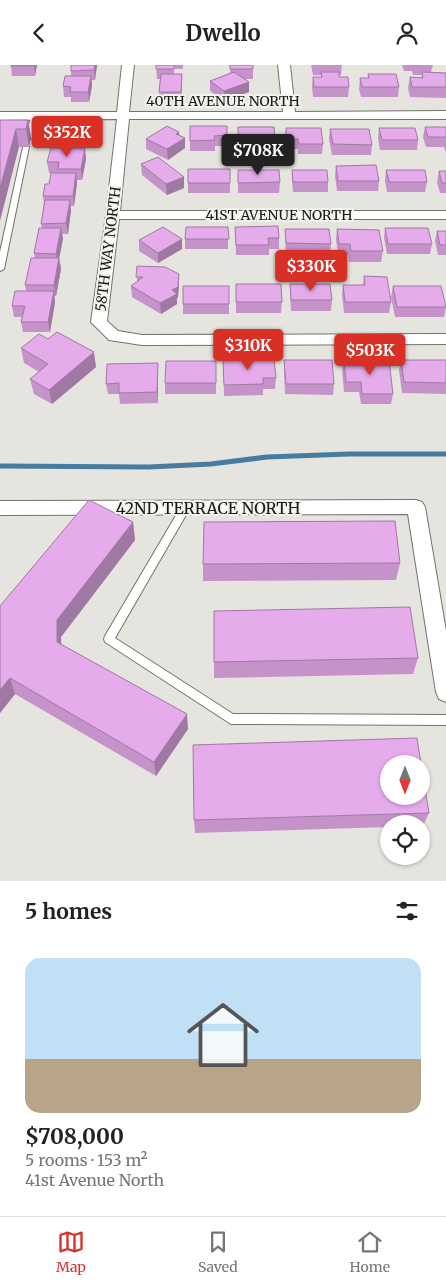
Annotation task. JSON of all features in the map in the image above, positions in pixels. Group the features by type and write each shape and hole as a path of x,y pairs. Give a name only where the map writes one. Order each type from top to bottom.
{"street":[{"name":"58TH WAY NORTH","path":"128,65 113,215 99,322 114,337 142,340 446,339"},
{"path":"284,65 289,116"},
{"name":"40TH AVENUE NORTH","path":"0,116 446,115"},
{"name":"41ST AVENUE NORTH","path":"113,215 446,215"},
{"name":"42ND TERRACE NORTH","path":"0,509 416,507 446,692"}],"lane":[{"path":"29,138 34,116"},
{"path":"0,269 26,147"},
{"path":"185,508 109,639 231,719 446,720"}],"building":[{"path":"34,65 34,66 11,66"},
{"path":"71,65 95,65 94,70 71,71"},
{"path":"156,65 174,65 174,69 156,69"},
{"path":"230,65 253,65 253,69 230,69"},
{"path":"234,72 249,82 224,91 210,81"},
{"path":"321,72 339,72 339,77 348,77 349,87 314,87 313,77 322,77"},
{"path":"422,72 446,73 446,87 412,87 410,77 423,78"},
{"path":"161,74 182,74 181,92 159,92"},
{"path":"368,74 396,74 399,87 362,87 360,78 369,78"},
{"path":"65,76 91,76 88,92 70,92 71,87 63,86"},
{"path":"0,120 28,120 26,129 16,129 0,188"},
{"path":"65,125 85,125 83,139 53,139 54,132 64,132"},
{"path":"167,126 179,132 176,134 185,138 167,149 146,139"},
{"path":"190,126 227,126 227,135 214,136 215,140 190,141"},
{"path":"238,127 274,127 275,138 238,138"},
{"path":"425,127 446,127 446,137 428,137"},
{"path":"286,128 321,128 323,144 299,144 298,139 286,139"},
{"path":"379,128 415,128 418,140 382,140"},
{"path":"330,129 369,129 372,145 333,144"},
{"path":"51,148 85,148 81,169 58,169 59,162 47,162"},
{"path":"158,157 184,177 166,184 141,164"},
{"path":"376,165 379,181 338,181 336,166"},
{"path":"188,169 230,169 230,183 188,183"},
{"path":"238,170 279,170 280,182 238,183"},
{"path":"292,170 327,170 328,182 293,182"},
{"path":"386,170 425,170 427,182 389,182"},
{"path":"439,171 446,171 446,183 442,183"},
{"path":"51,173 76,173 73,196 43,196 45,184 49,184"},
{"path":"45,200 70,200 66,223 41,224"},
{"path":"278,226 279,238 268,238 269,245 236,245 235,227"},
{"path":"163,227 182,239 158,253 139,240"},
{"path":"186,227 228,227 229,239 185,239"},
{"path":"39,228 61,228 56,254 34,253"},
{"path":"385,228 428,228 432,244 388,244"},
{"path":"285,229 329,229 331,244 286,243"},
{"path":"337,229 379,230 383,251 351,251 350,244 339,244"},
{"path":"437,231 446,231 446,245 440,245"},
{"path":"31,258 59,258 54,285 25,285"},
{"path":"137,266 165,267 179,274 178,287 172,290 177,294 160,303 131,286 143,277 136,277"},
{"path":"364,276 387,277 391,302 345,302 343,285 365,285"},
{"path":"236,284 281,284 282,302 236,302"},
{"path":"290,284 330,284 332,300 291,300"},
{"path":"183,286 229,286 229,304 183,304"},
{"path":"393,286 441,286 446,307 397,307"},
{"path":"15,291 54,291 48,322 21,322 25,306 12,306"},
{"path":"57,332 94,352 49,390 30,379 48,364 21,348 39,334 48,339"},
{"path":"274,359 276,378 263,378 263,384 224,385 223,360"},
{"path":"284,360 332,360 334,384 286,384"},
{"path":"344,360 389,360 393,394 362,394 361,382 346,382"},
{"path":"401,360 446,360 446,383 404,382"},
{"path":"166,361 216,361 216,383 165,383"},
{"path":"158,363 157,392 119,393 119,383 106,384 107,364"},
{"path":"89,500 133,522 57,620 57,642 187,714 154,762 10,678 0,690 0,606"},
{"path":"395,521 400,563 203,564 204,522"},
{"path":"410,607 418,658 214,662 214,611"},
{"path":"417,738 420,755 380,755 380,805 428,805 429,813 194,820 193,745"}],"waterway":[{"path":"0,466 149,467 211,464 267,457 349,454 446,454"}]}
